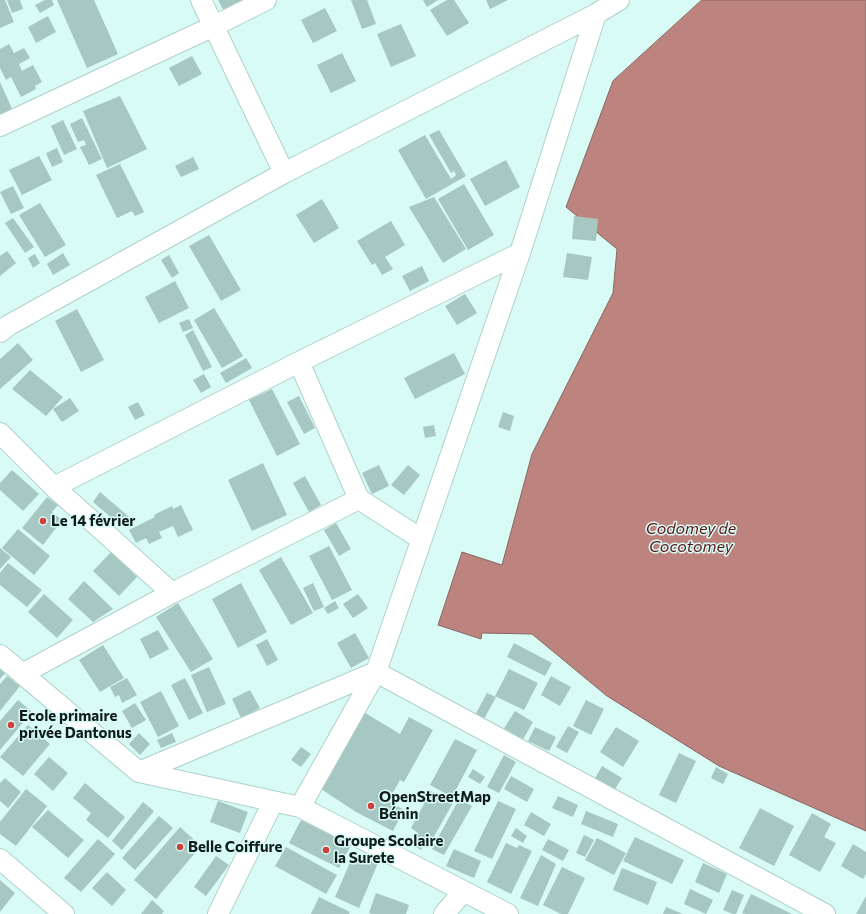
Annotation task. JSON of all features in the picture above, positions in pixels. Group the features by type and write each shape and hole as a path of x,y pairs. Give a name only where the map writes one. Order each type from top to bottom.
{"street":[{"path":"201,0 284,173"},
{"path":"0,126 214,26 266,0"},
{"path":"3,323 284,173 596,14 619,0"},
{"path":"300,807 376,672 520,253 596,14"},
{"path":"54,487 299,362 520,253"},
{"path":"299,362 359,499 421,539"},
{"path":"0,433 54,487 172,593"},
{"path":"22,674 172,593 359,499"},
{"path":"0,655 139,772 300,807 508,914"},
{"path":"139,772 376,672"},
{"path":"376,672 824,914"},
{"path":"218,914 273,802"},
{"path":"0,859 64,914"},
{"path":"444,914 464,892"}],"water":[{"name":"Codomey de Cocotomey","path":"702,0 866,0 866,831 719,766 607,696 532,634 482,633 481,639 438,625 462,552 502,565 532,454 613,293 617,249 566,207 613,81"}],"building":[{"path":"0,0 5,0 14,22 0,28"},
{"path":"7,0 20,0 23,9 12,13"},
{"path":"45,0 52,0 54,5 40,13 35,5"},
{"path":"57,0 94,0 118,54 87,68"},
{"path":"218,0 249,0 225,13"},
{"path":"351,0 367,0 376,24 362,29"},
{"path":"423,0 438,0 427,7"},
{"path":"447,0 454,0 469,23 447,36 430,10"},
{"path":"486,0 508,0 490,9"},
{"path":"325,8 337,31 313,43 301,20"},
{"path":"48,16 56,32 36,43 28,27"},
{"path":"401,24 416,56 391,67 377,34"},
{"path":"9,44 14,53 24,48 30,58 19,64 22,71 33,65 42,82 35,86 36,89 21,97 11,77 6,80 0,68 0,49"},
{"path":"342,53 356,81 331,93 317,65"},
{"path":"192,56 202,74 179,86 169,68"},
{"path":"0,82 13,111 0,116"},
{"path":"120,96 147,149 107,168 83,111"},
{"path":"82,118 102,159 89,165 80,147 86,145 84,140 78,142 70,124"},
{"path":"63,120 77,149 64,155 51,126"},
{"path":"439,130 466,176 426,199 398,150 425,135 451,179 456,175 454,171 451,173 429,135"},
{"path":"57,148 63,162 52,167 46,153"},
{"path":"39,156 52,180 22,195 9,170"},
{"path":"193,157 199,169 181,177 175,166"},
{"path":"506,160 520,187 485,206 470,179"},
{"path":"120,164 144,212 135,216 132,211 117,218 96,175"},
{"path":"464,184 494,235 468,250 438,199"},
{"path":"13,186 24,208 11,214 0,192"},
{"path":"434,197 466,249 443,263 409,207"},
{"path":"322,199 339,228 314,243 296,215"},
{"path":"40,203 66,245 45,257 19,215"},
{"path":"574,216 598,219 596,241 572,239"},
{"path":"13,218 34,247 25,253 5,223"},
{"path":"391,221 405,245 385,257 393,269 382,275 375,263 372,265 357,241"},
{"path":"209,235 241,290 221,301 189,246"},
{"path":"7,251 16,263 0,276 0,256"},
{"path":"63,253 70,265 53,275 47,264"},
{"path":"567,253 592,257 588,280 563,277"},
{"path":"35,254 40,263 33,268 28,258"},
{"path":"169,255 179,273 172,278 161,260"},
{"path":"422,266 429,281 410,291 402,276"},
{"path":"175,281 189,308 159,323 145,297"},
{"path":"465,294 477,313 457,325 445,306"},
{"path":"214,308 243,356 222,368 194,320"},
{"path":"77,309 104,360 81,372 55,321"},
{"path":"189,319 193,328 183,332 179,323"},
{"path":"193,330 212,367 203,371 185,335"},
{"path":"18,343 33,360 0,389 0,359"},
{"path":"454,353 465,374 415,399 404,378"},
{"path":"246,358 252,368 226,383 220,373"},
{"path":"30,370 63,397 46,416 12,389"},
{"path":"204,374 211,387 201,393 193,380"},
{"path":"272,389 300,444 277,456 249,400"},
{"path":"299,396 315,428 304,434 287,402"},
{"path":"70,398 79,411 62,422 53,409"},
{"path":"138,402 145,415 135,420 128,407"},
{"path":"503,412 514,416 510,431 498,427"},
{"path":"434,425 436,436 425,438 423,427"},
{"path":"263,463 287,515 252,531 228,480"},
{"path":"379,465 389,486 372,494 362,473"},
{"path":"408,465 420,475 404,495 391,485"},
{"path":"12,470 39,494 23,511 0,490 0,483"},
{"path":"305,476 321,505 309,512 293,483"},
{"path":"100,492 128,516 120,525 93,502"},
{"path":"47,497 58,505 52,512 62,520 43,545 22,528"},
{"path":"181,505 193,530 178,537 173,526 159,532 162,538 149,544 146,538 136,543 129,530 155,517 154,515 172,506 173,509"},
{"path":"336,523 351,549 339,556 324,530"},
{"path":"18,529 50,556 34,575 2,548"},
{"path":"329,546 352,590 332,600 309,556"},
{"path":"0,548 11,557 0,569"},
{"path":"111,552 137,577 119,596 93,571"},
{"path":"281,557 313,613 291,625 259,570"},
{"path":"8,563 42,590 27,607 0,585 0,573"},
{"path":"84,581 113,609 93,622 68,599"},
{"path":"241,583 267,632 238,648 212,599"},
{"path":"313,583 324,607 314,611 303,588"},
{"path":"44,594 73,620 57,638 28,612"},
{"path":"358,594 368,608 353,618 343,604"},
{"path":"335,601 339,608 328,614 324,608"},
{"path":"178,603 213,659 191,672 156,617"},
{"path":"158,630 169,649 150,659 140,639"},
{"path":"355,633 369,658 351,668 337,643"},
{"path":"267,639 278,660 267,666 256,645"},
{"path":"514,643 552,663 545,676 507,657"},
{"path":"103,645 124,678 100,692 79,660"},
{"path":"0,667 6,672 0,679"},
{"path":"209,667 226,704 207,712 191,675"},
{"path":"509,669 538,683 524,710 495,696"},
{"path":"7,676 20,686 0,711 0,684"},
{"path":"551,676 571,687 560,706 541,695"},
{"path":"127,678 137,695 122,703 119,695 115,697 110,687"},
{"path":"185,678 203,713 189,720 171,685"},
{"path":"250,690 260,708 241,718 232,699"},
{"path":"161,691 179,726 158,737 140,702"},
{"path":"487,693 496,697 483,721 474,717"},
{"path":"18,700 32,712 0,750 0,721"},
{"path":"586,700 604,709 591,735 573,726"},
{"path":"135,703 146,720 132,728 122,711"},
{"path":"362,711 400,734 409,717 433,730 404,782 400,780 391,796 383,792 381,797 404,810 393,831 356,812 318,787"},
{"path":"515,711 533,722 522,741 503,730"},
{"path":"28,725 50,744 23,776 0,757"},
{"path":"568,726 579,732 567,753 556,747"},
{"path":"535,727 556,737 549,751 528,741"},
{"path":"616,727 639,741 623,767 600,752"},
{"path":"139,733 150,744 140,755 129,744"},
{"path":"172,733 176,742 161,748 157,740"},
{"path":"455,739 477,750 452,797 430,785"},
{"path":"301,747 311,754 301,767 291,760"},
{"path":"679,753 696,761 676,803 659,795"},
{"path":"504,755 516,762 499,793 487,787"},
{"path":"49,757 68,773 53,791 34,774"},
{"path":"602,766 622,778 613,792 594,780"},
{"path":"716,767 728,774 723,784 711,778"},
{"path":"473,769 485,777 480,784 468,777"},
{"path":"511,776 534,789 527,802 504,789"},
{"path":"5,778 21,792 8,808 0,801 0,783"},
{"path":"85,783 125,817 108,838 86,820 91,813 73,798"},
{"path":"26,789 47,806 16,846 0,834 0,822"},
{"path":"431,791 453,803 432,840 428,838 421,850 412,845 418,833 411,828"},
{"path":"558,796 578,805 573,817 552,808"},
{"path":"459,799 472,806 444,855 432,849"},
{"path":"218,801 248,812 240,833 210,822"},
{"path":"498,801 516,809 492,859 474,851"},
{"path":"143,802 154,811 122,850 112,841"},
{"path":"760,808 794,826 774,866 739,848"},
{"path":"48,810 84,840 68,858 32,827"},
{"path":"586,811 618,824 613,837 581,824"},
{"path":"531,812 551,824 544,836 524,825"},
{"path":"812,813 831,824 824,837 836,843 820,872 789,855"},
{"path":"159,816 173,828 135,870 122,858"},
{"path":"301,820 351,845 339,868 289,843"},
{"path":"180,827 201,846 156,899 134,880"},
{"path":"516,828 527,836 523,843 511,836"},
{"path":"584,835 594,840 585,857 576,853"},
{"path":"635,837 684,860 672,884 623,861"},
{"path":"597,838 626,853 614,875 585,860"},
{"path":"98,839 115,854 81,892 64,878"},
{"path":"548,839 569,850 563,861 542,850"},
{"path":"506,843 517,848 519,845 532,851 511,894 487,882"},
{"path":"853,844 866,852 866,874 863,879 841,866"},
{"path":"286,847 337,875 326,894 275,866"},
{"path":"454,849 481,861 474,878 446,866"},
{"path":"354,853 378,863 359,908 335,897"},
{"path":"541,855 556,864 538,906 520,898"},
{"path":"216,856 229,865 206,896 194,887"},
{"path":"703,863 727,874 719,893 695,882"},
{"path":"562,867 585,878 568,914 561,914 543,905"},
{"path":"622,868 657,882 648,905 613,890"},
{"path":"107,872 126,890 112,906 92,888"},
{"path":"0,880 15,893 0,912"},
{"path":"690,889 713,900 706,914 684,904"},
{"path":"732,890 744,895 736,914 723,910"},
{"path":"376,893 409,905 406,914 369,913"},
{"path":"751,894 792,914 742,913"},
{"path":"866,896 866,914 856,914"},
{"path":"319,897 350,912 349,914 311,914"},
{"path":"152,900 164,911 162,914 141,914"},
{"path":"666,907 683,914 663,914"}],"place":[{"name":"Le 14 février","path":"43,521"},
{"name":"Ecole primaire privée Dantonus","path":"11,725"},
{"name":"OpenStreetMap Bénin","path":"371,806"},
{"name":"Belle Coiffure","path":"180,847"},
{"name":"Groupe Scolaire la Surete","path":"326,850"}]}
